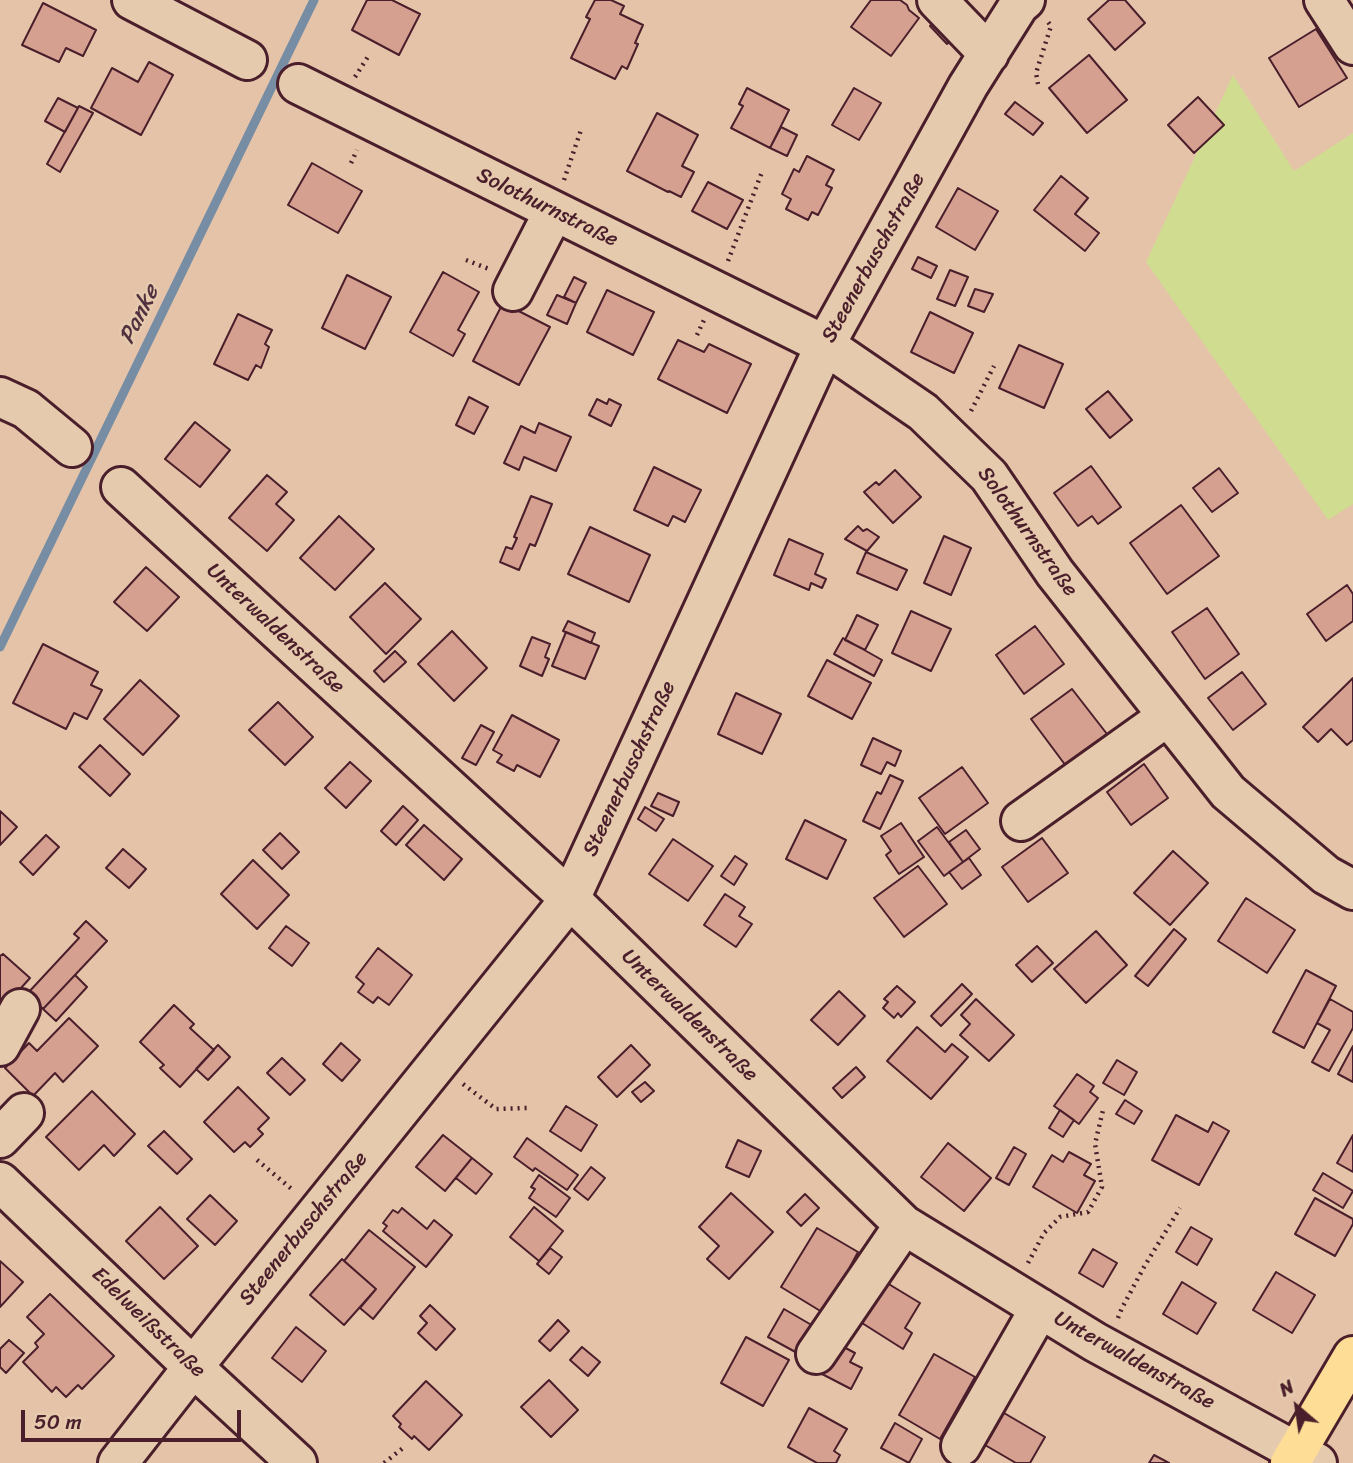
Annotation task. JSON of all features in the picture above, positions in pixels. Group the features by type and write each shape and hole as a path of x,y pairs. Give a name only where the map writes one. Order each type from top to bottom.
{"main road":[{"path":"1301,1459 1353,1356"}],"street":[{"path":"132,0 247,60"},
{"path":"937,0 989,54"},
{"path":"1325,0 1353,45"},
{"name":"Steenerbuschstraße","path":"118,1463 570,899 825,345 968,86 1019,5 1034,9"},
{"name":"Solothurnstraße","path":"298,84 825,345 923,412 989,476 1055,573 1228,792 1325,875 1353,890"},
{"path":"513,291 554,211"},
{"path":"0,397 26,409 72,447"},
{"name":"Unterwaldenstraße","path":"121,487 570,899 904,1226 1108,1349 1301,1459"},
{"path":"1021,821 1168,716"},
{"path":"0,1046 20,1009"},
{"name":"Edelweißstraße","path":"0,1182 297,1463"},
{"path":"816,1354 904,1226"},
{"path":"961,1446 1026,1300"}],"path":[{"path":"1034,9 1051,26 1035,73 1038,84"},
{"path":"554,211 582,127"},
{"path":"717,292 762,172"},
{"path":"955,443 994,366"},
{"path":"438,1064 496,1109 527,1108"},
{"path":"1026,1300 1044,1233 1060,1217 1088,1212 1102,1187 1095,1144 1103,1110"},
{"path":"257,1160 318,1212"},
{"path":"1108,1349 1122,1308 1180,1208"},
{"path":"384,1463 403,1448"}],"green space":[{"path":"1233,75 1294,171 1353,133 1353,504 1328,520 1146,262"}],"building":[{"path":"367,0 392,0 420,14 399,55 352,30"},
{"path":"595,0 611,0 624,6 620,14 643,25 627,69 622,66 615,79 571,58 590,19 586,17"},
{"path":"871,0 900,0 919,18 891,56 851,27"},
{"path":"1109,0 1125,0 1145,23 1115,50 1088,19"},
{"path":"43,3 96,30 83,56 66,48 59,62 22,45"},
{"path":"939,17 956,35 947,44 930,26"},
{"path":"1316,29 1347,78 1299,107 1269,58"},
{"path":"1089,55 1127,100 1087,133 1049,88"},
{"path":"149,62 173,75 141,135 91,108 112,68 138,82"},
{"path":"747,88 789,110 770,148 731,128 743,106 739,104"},
{"path":"854,88 881,103 859,140 832,125"},
{"path":"1198,97 1224,125 1194,153 1168,125"},
{"path":"58,98 78,108 65,132 45,121"},
{"path":"1015,102 1043,123 1033,135 1005,114"},
{"path":"79,106 93,113 60,172 47,164"},
{"path":"657,113 698,135 682,166 694,172 681,197 627,171"},
{"path":"781,127 797,135 787,156 770,148"},
{"path":"807,156 834,170 826,185 832,188 818,215 812,212 808,220 786,209 791,199 782,194 794,169 799,172"},
{"path":"312,163 362,191 338,233 288,205"},
{"path":"1061,176 1088,198 1075,214 1099,233 1085,251 1034,210"},
{"path":"708,182 743,200 727,229 692,211"},
{"path":"958,188 998,211 975,250 936,227"},
{"path":"918,257 937,266 931,278 912,269"},
{"path":"950,270 968,277 955,306 937,299"},
{"path":"443,272 479,292 458,330 465,334 453,356 410,332"},
{"path":"347,275 391,297 365,349 322,328"},
{"path":"574,277 586,283 576,303 564,297"},
{"path":"975,289 993,294 984,312 968,306"},
{"path":"607,290 654,312 633,355 587,332"},
{"path":"557,295 576,303 567,324 547,315"},
{"path":"503,303 550,327 519,385 473,361"},
{"path":"930,312 973,333 954,373 911,352"},
{"path":"238,314 272,330 265,344 269,347 261,368 256,365 248,380 214,364"},
{"path":"678,340 704,352 709,344 751,364 727,413 658,379"},
{"path":"1019,345 1063,364 1044,408 999,388"},
{"path":"1108,391 1132,420 1110,438 1086,409"},
{"path":"469,397 488,407 474,434 456,425"},
{"path":"597,399 607,404 609,399 621,405 611,426 589,415"},
{"path":"195,422 230,450 200,487 165,459"},
{"path":"539,423 571,437 556,471 524,457 519,470 504,463 521,426 535,433"},
{"path":"1091,466 1121,507 1098,524 1092,516 1078,526 1054,493"},
{"path":"654,467 701,490 685,522 673,516 668,526 634,510"},
{"path":"1219,468 1238,493 1212,512 1193,488"},
{"path":"895,470 921,497 893,523 864,492 876,482 879,485"},
{"path":"267,475 287,492 276,504 294,520 267,551 229,518"},
{"path":"531,496 552,504 535,546 530,544 519,570 500,562 506,547 512,549 517,538 514,537"},
{"path":"1181,505 1219,556 1167,594 1130,543"},
{"path":"339,516 374,549 335,590 300,558"},
{"path":"858,526 863,531 867,529 879,537 867,551 845,539"},
{"path":"590,527 650,555 629,602 568,574"},
{"path":"944,536 971,548 951,595 924,583"},
{"path":"789,539 823,554 815,574 826,579 822,588 811,583 809,590 774,575"},
{"path":"866,552 907,570 897,590 857,573"},
{"path":"146,567 179,597 147,631 114,602"},
{"path":"385,583 421,619 386,654 350,617"},
{"path":"1347,585 1353,594 1353,621 1326,641 1307,614"},
{"path":"1207,608 1239,654 1205,679 1172,632"},
{"path":"911,611 951,629 931,671 892,653"},
{"path":"857,615 878,625 865,650 845,640"},
{"path":"568,621 595,633 591,643 563,631"},
{"path":"1035,626 1064,664 1024,694 996,655"},
{"path":"452,631 487,668 454,701 418,664"},
{"path":"566,632 599,646 585,679 552,666"},
{"path":"532,637 550,644 545,657 549,659 542,676 520,666"},
{"path":"843,638 882,660 874,676 834,654"},
{"path":"43,644 98,672 91,685 102,690 87,719 74,713 66,729 13,703"},
{"path":"395,651 406,662 384,682 374,671"},
{"path":"827,660 871,683 852,719 808,696"},
{"path":"1242,672 1266,704 1233,730 1208,698"},
{"path":"1353,678 1353,740 1347,745 1331,729 1318,742 1303,727"},
{"path":"140,680 179,716 143,755 104,719"},
{"path":"1072,689 1107,734 1066,766 1031,719"},
{"path":"736,693 781,714 762,754 718,734"},
{"path":"278,702 313,737 285,765 249,730"},
{"path":"512,715 559,740 540,777 517,765 514,771 497,762 502,755 493,750"},
{"path":"481,725 494,732 476,765 462,758"},
{"path":"873,738 901,751 895,766 887,762 881,774 861,765"},
{"path":"100,745 130,774 110,796 79,767"},
{"path":"350,762 371,781 346,808 325,788"},
{"path":"1144,764 1168,798 1131,825 1107,792"},
{"path":"962,767 988,803 945,834 919,798"},
{"path":"890,775 903,781 880,829 863,821 877,792 881,794"},
{"path":"658,793 679,802 673,816 651,806"},
{"path":"403,806 418,820 396,845 381,831"},
{"path":"645,807 664,819 656,831 638,819"},
{"path":"0,811 17,827 0,845"},
{"path":"805,820 846,840 827,879 786,859"},
{"path":"901,823 924,857 899,874 886,855 891,851 881,836"},
{"path":"424,825 462,859 444,880 406,845"},
{"path":"937,827 963,862 944,876 918,841"},
{"path":"966,830 980,849 963,862 949,842"},
{"path":"280,833 299,852 282,869 263,850"},
{"path":"46,835 59,847 33,875 20,862"},
{"path":"1042,838 1068,873 1028,902 1002,867"},
{"path":"673,839 713,866 688,901 649,874"},
{"path":"123,849 146,869 129,888 106,868"},
{"path":"1173,851 1208,883 1170,925 1134,893"},
{"path":"735,856 747,864 734,885 721,876"},
{"path":"969,858 981,875 962,889 949,872"},
{"path":"253,860 289,895 257,929 221,894"},
{"path":"918,866 947,904 904,937 874,898"},
{"path":"725,894 745,907 739,916 752,924 736,947 704,925"},
{"path":"1246,898 1295,930 1267,973 1218,941"},
{"path":"86,921 107,941 43,1009 27,994 79,938 74,934"},
{"path":"286,926 309,943 292,966 269,948"},
{"path":"1174,929 1186,939 1148,986 1135,976"},
{"path":"1096,931 1127,965 1086,1003 1054,969"},
{"path":"1037,946 1053,963 1032,982 1016,965"},
{"path":"378,948 412,975 389,1005 378,997 373,1003 358,992 364,984 356,977"},
{"path":"3,954 30,978 3,1008 0,1006 0,956"},
{"path":"1306,970 1336,986 1304,1048 1273,1032"},
{"path":"75,975 87,987 56,1021 43,1009"},
{"path":"962,984 972,994 941,1026 931,1016"},
{"path":"897,986 915,1002 901,1017 898,1013 894,1018 883,1008 888,1002 884,999"},
{"path":"839,991 865,1016 838,1045 811,1020"},
{"path":"976,999 1014,1035 989,1061 960,1035 970,1024 961,1015"},
{"path":"1330,999 1353,1012 1353,1028 1329,1071 1312,1062 1330,1030 1317,1023"},
{"path":"174,1005 194,1024 190,1028 214,1050 180,1087 160,1068 164,1065 140,1042"},
{"path":"69,1018 98,1046 63,1082 55,1073 33,1096 5,1068 29,1043 37,1051"},
{"path":"917,1027 945,1052 952,1044 968,1057 931,1099 887,1061"},
{"path":"341,1043 360,1060 342,1081 323,1064"},
{"path":"218,1045 230,1057 208,1080 196,1069"},
{"path":"631,1045 650,1065 617,1097 598,1077"},
{"path":"1353,1046 1353,1082 1338,1074"},
{"path":"282,1058 305,1080 290,1095 267,1073"},
{"path":"1117,1060 1137,1072 1124,1095 1103,1083"},
{"path":"856,1067 865,1077 842,1098 833,1088"},
{"path":"1077,1074 1094,1086 1090,1092 1098,1098 1079,1124 1054,1106"},
{"path":"645,1082 654,1091 641,1102 632,1092"},
{"path":"238,1087 269,1118 258,1129 263,1134 250,1147 245,1142 234,1152 204,1122"},
{"path":"92,1091 135,1134 114,1156 104,1145 79,1170 46,1137"},
{"path":"1125,1100 1142,1111 1134,1124 1116,1114"},
{"path":"566,1106 597,1125 581,1151 550,1131"},
{"path":"1060,1110 1074,1120 1063,1137 1049,1128"},
{"path":"1176,1115 1208,1132 1213,1122 1229,1131 1199,1185 1152,1160"},
{"path":"164,1131 192,1159 177,1174 148,1146"},
{"path":"443,1135 472,1158 445,1191 416,1167"},
{"path":"1353,1135 1353,1172 1337,1163"},
{"path":"527,1138 578,1175 567,1190 514,1157"},
{"path":"738,1140 761,1151 749,1177 726,1167"},
{"path":"948,1143 991,1178 964,1211 921,1177"},
{"path":"1014,1147 1026,1154 1009,1185 996,1178"},
{"path":"1069,1152 1091,1164 1084,1175 1095,1181 1077,1213 1033,1187 1052,1155 1063,1162"},
{"path":"472,1158 492,1174 476,1194 456,1178"},
{"path":"591,1167 605,1178 588,1200 574,1189"},
{"path":"1323,1173 1353,1191 1343,1208 1313,1190"},
{"path":"539,1175 570,1198 556,1217 529,1198 535,1189 531,1187"},
{"path":"731,1193 773,1232 729,1279 707,1259 719,1246 699,1227"},
{"path":"805,1194 819,1208 801,1226 787,1212"},
{"path":"210,1195 237,1221 215,1245 187,1219"},
{"path":"1315,1198 1353,1219 1353,1224 1335,1256 1295,1234"},
{"path":"160,1207 198,1246 164,1279 126,1241"},
{"path":"534,1207 563,1231 539,1261 510,1237"},
{"path":"402,1208 427,1229 434,1220 452,1235 426,1267 383,1231 387,1226 383,1223 393,1210 398,1213"},
{"path":"1191,1227 1212,1239 1197,1265 1176,1252"},
{"path":"817,1228 858,1252 850,1267 853,1272 842,1289 837,1289 822,1312 781,1287"},
{"path":"369,1230 415,1267 373,1319 360,1308 376,1289 344,1261"},
{"path":"550,1248 562,1257 549,1274 537,1264"},
{"path":"1093,1249 1117,1263 1103,1287 1079,1273"},
{"path":"342,1259 376,1289 344,1325 310,1295"},
{"path":"0,1261 23,1282 0,1307"},
{"path":"1276,1272 1315,1295 1292,1333 1253,1310"},
{"path":"1182,1282 1216,1303 1197,1334 1163,1314"},
{"path":"887,1283 920,1303 905,1328 912,1333 903,1349 862,1323"},
{"path":"50,1294 114,1356 82,1389 78,1385 66,1397 56,1387 52,1392 23,1362 38,1347 35,1343 44,1334 27,1317"},
{"path":"430,1305 455,1329 436,1350 418,1333 427,1323 420,1316"},
{"path":"784,1309 815,1327 799,1354 768,1337"},
{"path":"558,1320 569,1331 550,1351 539,1341"},
{"path":"296,1327 326,1351 302,1382 272,1358"},
{"path":"746,1337 789,1360 763,1406 721,1383"},
{"path":"9,1340 24,1353 6,1373 0,1367 0,1349"},
{"path":"838,1344 855,1353 850,1362 862,1368 851,1389 822,1374"},
{"path":"582,1347 600,1362 588,1376 570,1360"},
{"path":"934,1354 975,1377 940,1439 899,1415"},
{"path":"549,1380 578,1410 551,1437 521,1407"},
{"path":"426,1381 462,1415 429,1450 399,1427 401,1424 393,1416"},
{"path":"809,1408 847,1429 834,1451 840,1455 836,1463 817,1463 788,1447"},
{"path":"1004,1413 1045,1437 1030,1463 1016,1463 985,1445"},
{"path":"895,1423 922,1439 909,1463 881,1448"},
{"path":"1154,1455 1169,1463 1149,1463"}],"waterway":[{"name":"Panke","path":"0,647 314,0"}]}
